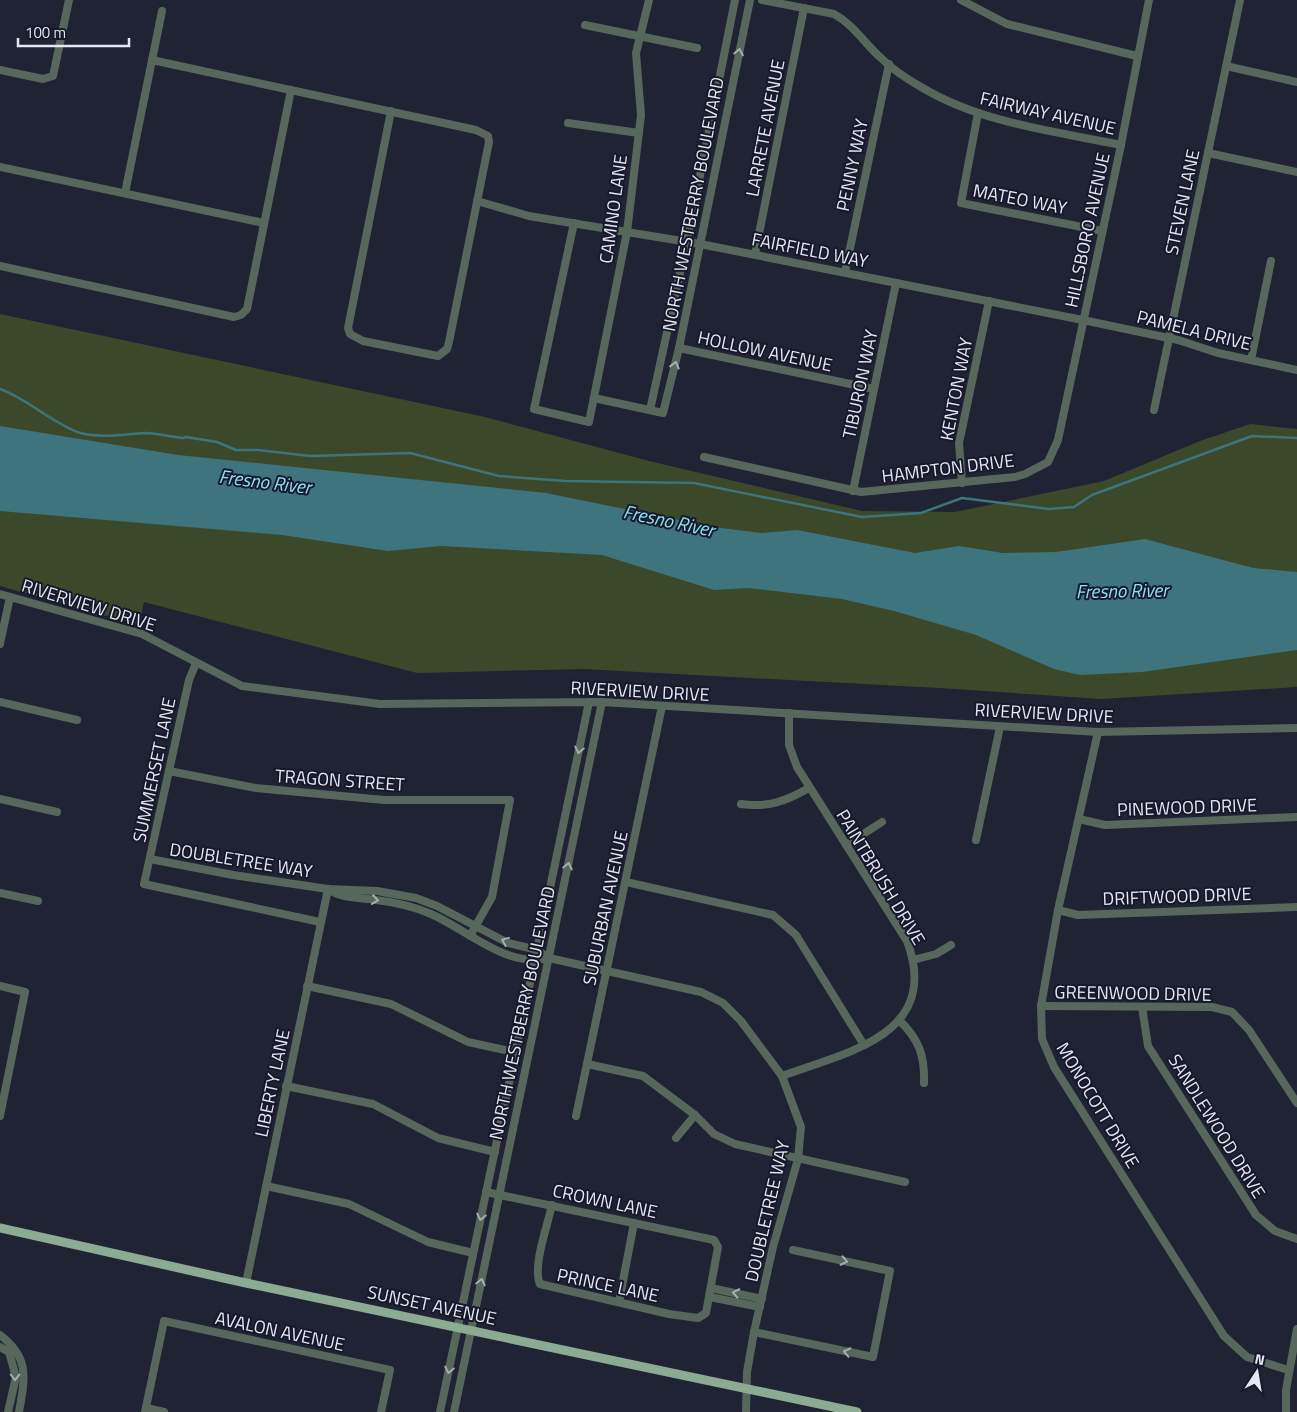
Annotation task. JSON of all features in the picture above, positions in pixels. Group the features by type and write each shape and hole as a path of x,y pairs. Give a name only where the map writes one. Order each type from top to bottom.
{"main road":[{"name":"SUNSET AVENUE","path":"0,1228 246,1283 857,1412"}],"street":[{"path":"0,70 43,79 53,76 69,0"},
{"name":"CAMINO LANE","path":"574,223 534,409 589,422 627,232 641,115 636,53 649,0"},
{"name":"NORTH WESTBERRY BOULEVARD","path":"735,0 687,241 650,410 664,413 680,348 750,0"},
{"name":"FAIRWAY AVENUE","path":"762,0 834,14 852,25 880,58 920,87 959,107 996,119 1121,145"},
{"path":"961,0 1007,24 1137,56"},
{"name":"HILLSBORO AVENUE","path":"1084,320 1149,0"},
{"name":"STEVEN LANE","path":"1154,410 1240,0"},
{"name":"LARRETE AVENUE","path":"755,254 804,8"},
{"path":"125,193 162,12"},
{"path":"585,25 697,48"},
{"path":"152,60 391,111 476,130 488,136 447,349 438,356 430,356 363,341 350,334 348,321 391,111"},
{"name":"PENNY WAY","path":"845,272 889,64"},
{"path":"1226,66 1297,82"},
{"path":"0,266 234,317 241,316 247,309 291,90"},
{"name":"MATEO WAY","path":"978,113 961,203 1102,231"},
{"path":"568,123 639,134"},
{"path":"1208,153 1297,172"},
{"path":"0,167 264,223"},
{"name":"FAIRFIELD WAY","path":"477,201 529,216 687,241 1084,320"},
{"path":"1250,360 1271,261"},
{"name":"TIBURON WAY","path":"853,491 896,283"},
{"name":"KENTON WAY","path":"962,482 959,443 989,301"},
{"name":"PAMELA DRIVE","path":"1084,320 1169,338 1250,360 1297,370"},
{"name":"HAMPTON DRIVE","path":"704,457 853,491 875,492 1026,474 1048,462 1058,440 1084,320"},
{"name":"HOLLOW AVENUE","path":"680,348 874,389"},
{"path":"594,398 650,410"},
{"name":"RIVERVIEW DRIVE","path":"0,594 142,634 230,682 254,689 380,704 602,702 1098,732 1297,728"},
{"path":"0,644 10,597"},
{"name":"SUMMERSET LANE","path":"196,663 189,680 144,884 320,922"},
{"path":"0,702 77,720"},
{"name":"NORTH WESTBERRY BOULEVARD","path":"440,1412 514,1052 589,702"},
{"name":"NORTH WESTBERRY BOULEVARD","path":"454,1412 602,702"},
{"name":"SUBURBAN AVENUE","path":"576,1116 662,706"},
{"name":"PAINTBRUSH DRIVE","path":"782,1076 864,1045 884,1035 899,1020 910,1002 914,988 913,960 907,941 797,767 791,751 788,713"},
{"path":"976,840 1000,727"},
{"name":"MONOCOTT DRIVE","path":"1098,732 1058,910 1041,1006 1042,1039 1054,1067 1224,1336 1247,1357 1288,1370"},
{"name":"TRAGON STREET","path":"169,771 256,788 384,800 510,800 492,898 475,928"},
{"path":"741,804 766,806 775,804 788,800 809,788"},
{"path":"0,800 58,812"},
{"name":"PINEWOOD DRIVE","path":"1079,820 1105,825 1297,817"},
{"path":"846,845 882,822"},
{"name":"DOUBLETREE WAY","path":"150,860 233,876 328,889 377,891 416,898 437,906 475,928 508,943 537,950 549,958 701,992 723,1003 741,1021 782,1076 801,1127 798,1159 774,1247 754,1332 746,1388 746,1412"},
{"path":"626,882 773,915 796,935 864,1045"},
{"name":"DOUBLETREE WAY","path":"328,889 337,895 413,907 504,953 534,962 549,958"},
{"name":"LIBERTY LANE","path":"246,1283 328,889"},
{"path":"0,894 38,901"},
{"name":"DRIFTWOOD DRIVE","path":"1058,910 1078,915 1297,908"},
{"path":"470,936 475,928"},
{"path":"913,960 936,954 951,946"},
{"path":"0,986 25,992 4,1080 0,1116"},
{"path":"307,986 391,1004 468,1042 514,1052"},
{"name":"GREENWOOD DRIVE","path":"1041,1006 1212,1007 1232,1012 1249,1030 1297,1103"},
{"name":"SANDLEWOOD DRIVE","path":"1142,1007 1148,1046 1256,1215 1275,1231 1297,1239"},
{"path":"899,1020 915,1037 921,1048 925,1068 924,1084"},
{"path":"587,1064 643,1076 695,1115 714,1134 735,1144 905,1182"},
{"path":"286,1086 372,1104 438,1138 494,1152"},
{"path":"676,1138 695,1115"},
{"path":"266,1186 349,1204 428,1242 473,1253"},
{"name":"CROWN LANE","path":"486,1192 709,1238 717,1243 718,1247 711,1288"},
{"name":"PRINCE LANE","path":"552,1205 538,1265 537,1277 540,1284 669,1314 703,1317 710,1297"},
{"path":"619,1302 634,1224"},
{"path":"754,1332 873,1357 890,1271 795,1251"},
{"path":"760,1307 710,1297 711,1288 762,1299"},
{"name":"AVALON AVENUE","path":"146,1410 164,1321 390,1370 381,1412"},
{"path":"1286,1412 1288,1370 1297,1328"},
{"path":"0,1335 14,1346 24,1366 24,1389 18,1412"},
{"path":"0,1347 9,1352 16,1377 8,1412"},
{"path":"146,1410 164,1412"}],"shaded area":[{"path":"0,314 485,417 649,461 862,511 955,512 1104,481 1200,441 1250,424 1297,429 1297,687 1101,699 939,688 584,669 417,673 144,602 139,625 0,586"}],"water":[{"name":"Fresno River","path":"0,426 178,455 546,493 713,527 761,533 797,530 915,553 959,546 1003,553 1056,552 1145,539 1253,568 1297,572 1297,650 1142,672 1080,675 1054,669 976,635 894,611 842,599 749,588 714,590 602,555 441,546 388,551 282,535 0,511"}],"waterway":[{"path":"0,389 20,398 57,422 85,434 102,436 145,433 186,437 217,442 236,450 258,450 310,456 410,453 499,476 565,481 694,483 862,517 921,513 962,498 1049,509 1074,507 1092,495 1252,436 1297,438"}]}
